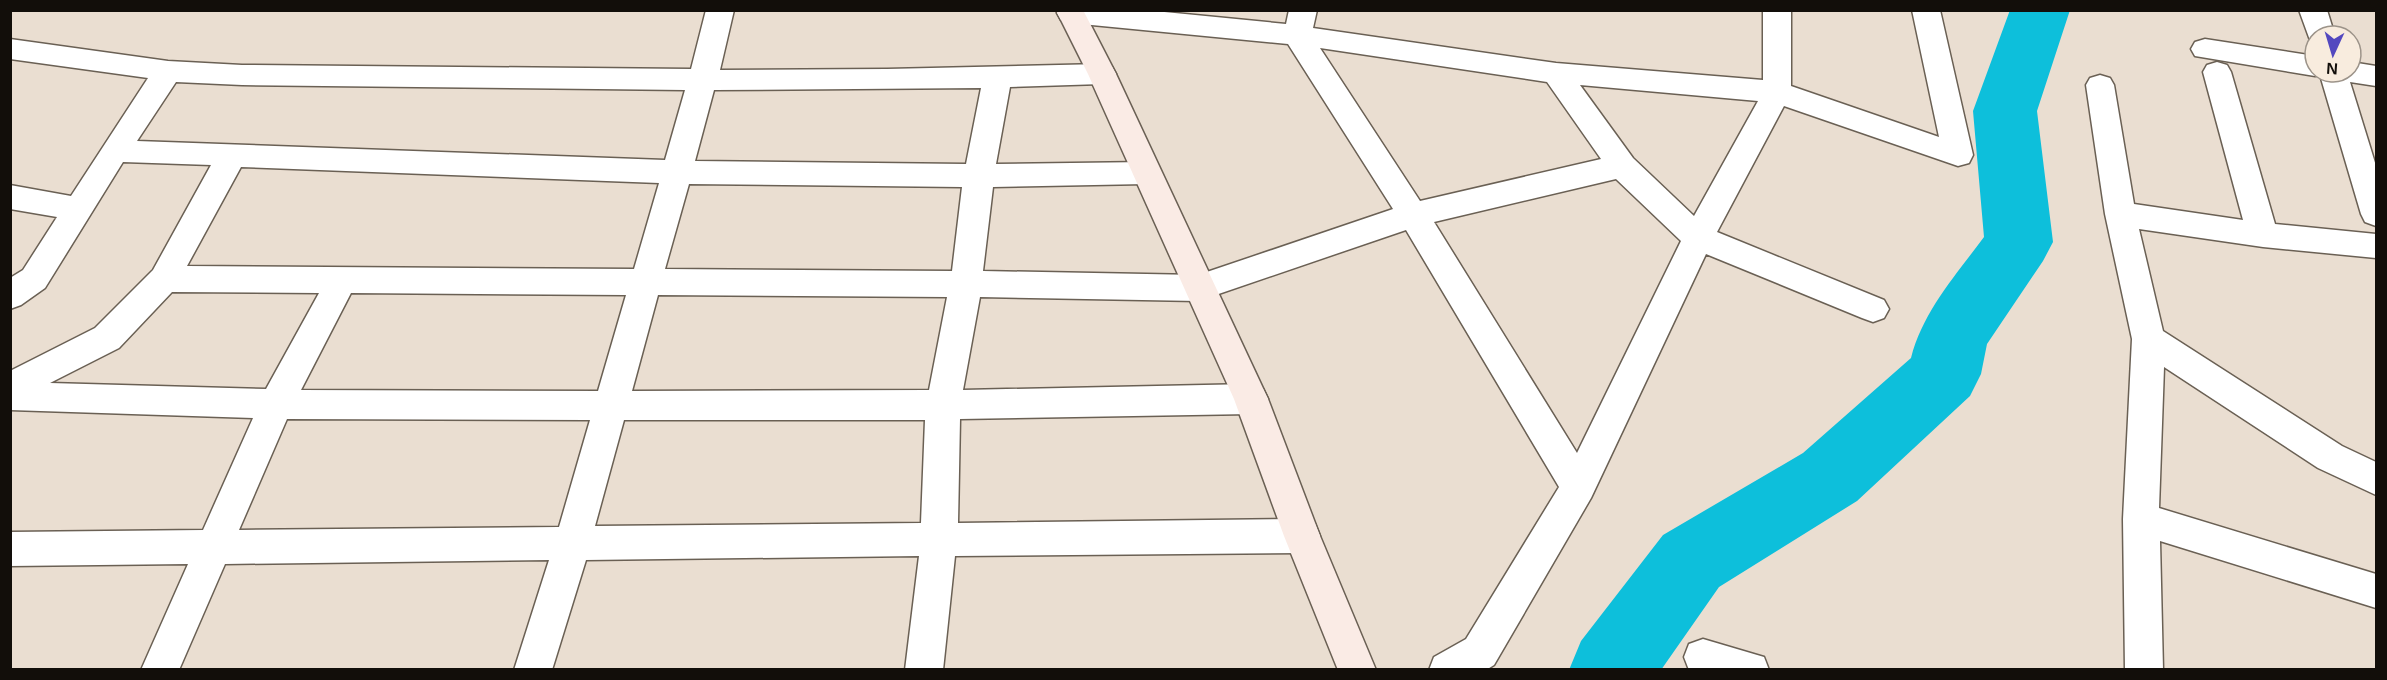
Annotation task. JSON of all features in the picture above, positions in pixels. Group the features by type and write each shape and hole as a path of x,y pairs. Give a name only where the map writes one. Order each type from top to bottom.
{"street":[{"path":"533,669 572,545 703,80 720,10"},
{"path":"1448,669 1480,652 1578,487 1698,238 1777,92 1777,10"},
{"path":"1070,12 1300,23 1556,73 1777,92 1958,154 1926,10"},
{"path":"1070,12 1102,74 1198,288 1251,399 1302,536 1357,669"},
{"path":"1300,23 1578,487"},
{"path":"10,49 168,72 242,75 703,80 997,78 1102,74"},
{"path":"2264,235 2211,60 2303,65"},
{"path":"10,296 34,279 168,72"},
{"path":"1556,73 1622,166 1698,238 1873,309"},
{"path":"924,669 939,539 943,405 966,284 979,176 997,78"},
{"path":"2337,84 2376,214"},
{"path":"2100,85 2120,214 2148,339 2141,519 2144,669"},
{"path":"115,151 677,172 979,176 1146,173"},
{"path":"10,387 107,338 164,279 232,154"},
{"path":"164,279 966,284 1198,288 1413,215 1622,166"},
{"path":"10,197 80,209"},
{"path":"2120,214 2264,235 2376,246"},
{"path":"160,669 276,404 342,280"},
{"path":"2148,339 2330,457 2376,479"},
{"path":"10,396 276,404 524,406 943,405 1251,399"},
{"path":"2141,519 2376,591"},
{"path":"10,549 1302,536"},
{"path":"1703,657 1750,669"}],"waterway":[{"path":"1611,670 1691,561 1830,477 1944,374 1953,336 2019,242 2005,111 2040,10"}]}
